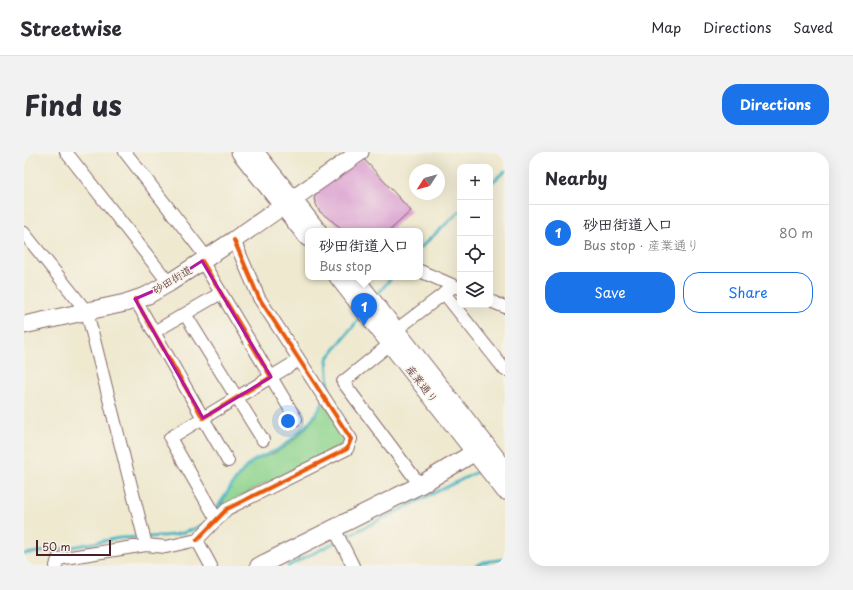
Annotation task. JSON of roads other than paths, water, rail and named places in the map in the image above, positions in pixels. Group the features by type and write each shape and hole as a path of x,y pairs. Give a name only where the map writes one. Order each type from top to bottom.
{"street":[{"path":"66,152 169,283"},
{"path":"124,152 205,259 221,293 296,419"},
{"path":"240,152 287,202 315,228"},
{"path":"255,152 305,233"},
{"name":"砂田街道","path":"24,324 87,312 135,299 169,283 234,240 360,152"},
{"path":"24,233 87,312 146,545"},
{"path":"56,566 58,559 146,545 166,547 197,540 227,510 347,449 351,438 259,298 234,240"},
{"path":"423,273 453,289 505,370"},
{"name":"産業通り","path":"341,280 393,337 480,448 505,491"},
{"name":"産業通り","path":"356,280 393,337"},
{"path":"420,485 343,382 393,337 453,289"},
{"path":"154,332 221,293"},
{"path":"135,299 228,461"},
{"path":"493,302 505,307"},
{"path":"186,314 263,440"},
{"path":"217,520 170,438 299,360"},
{"path":"259,566 420,485 480,448"},
{"name":"産業通り","path":"480,448 505,469"},
{"path":"334,528 353,566"},
{"path":"197,540 211,566"}],"waterway":[{"path":"493,181 505,171"},
{"path":"423,245 457,214"},
{"path":"376,296 389,280"},
{"path":"326,395 329,388 327,359 362,315"},
{"path":"215,511 236,479 246,467 255,460 277,450 290,441 309,423 323,402"},
{"path":"343,538 481,470"},
{"path":"146,537 178,534 192,530 208,522"},
{"path":"24,554 62,549 119,538 141,537"},
{"path":"288,566 338,541"},
{"path":"475,566 484,562 505,559"}],"place":[{"name":"砂田街道入口","path":"364,326"}]}
